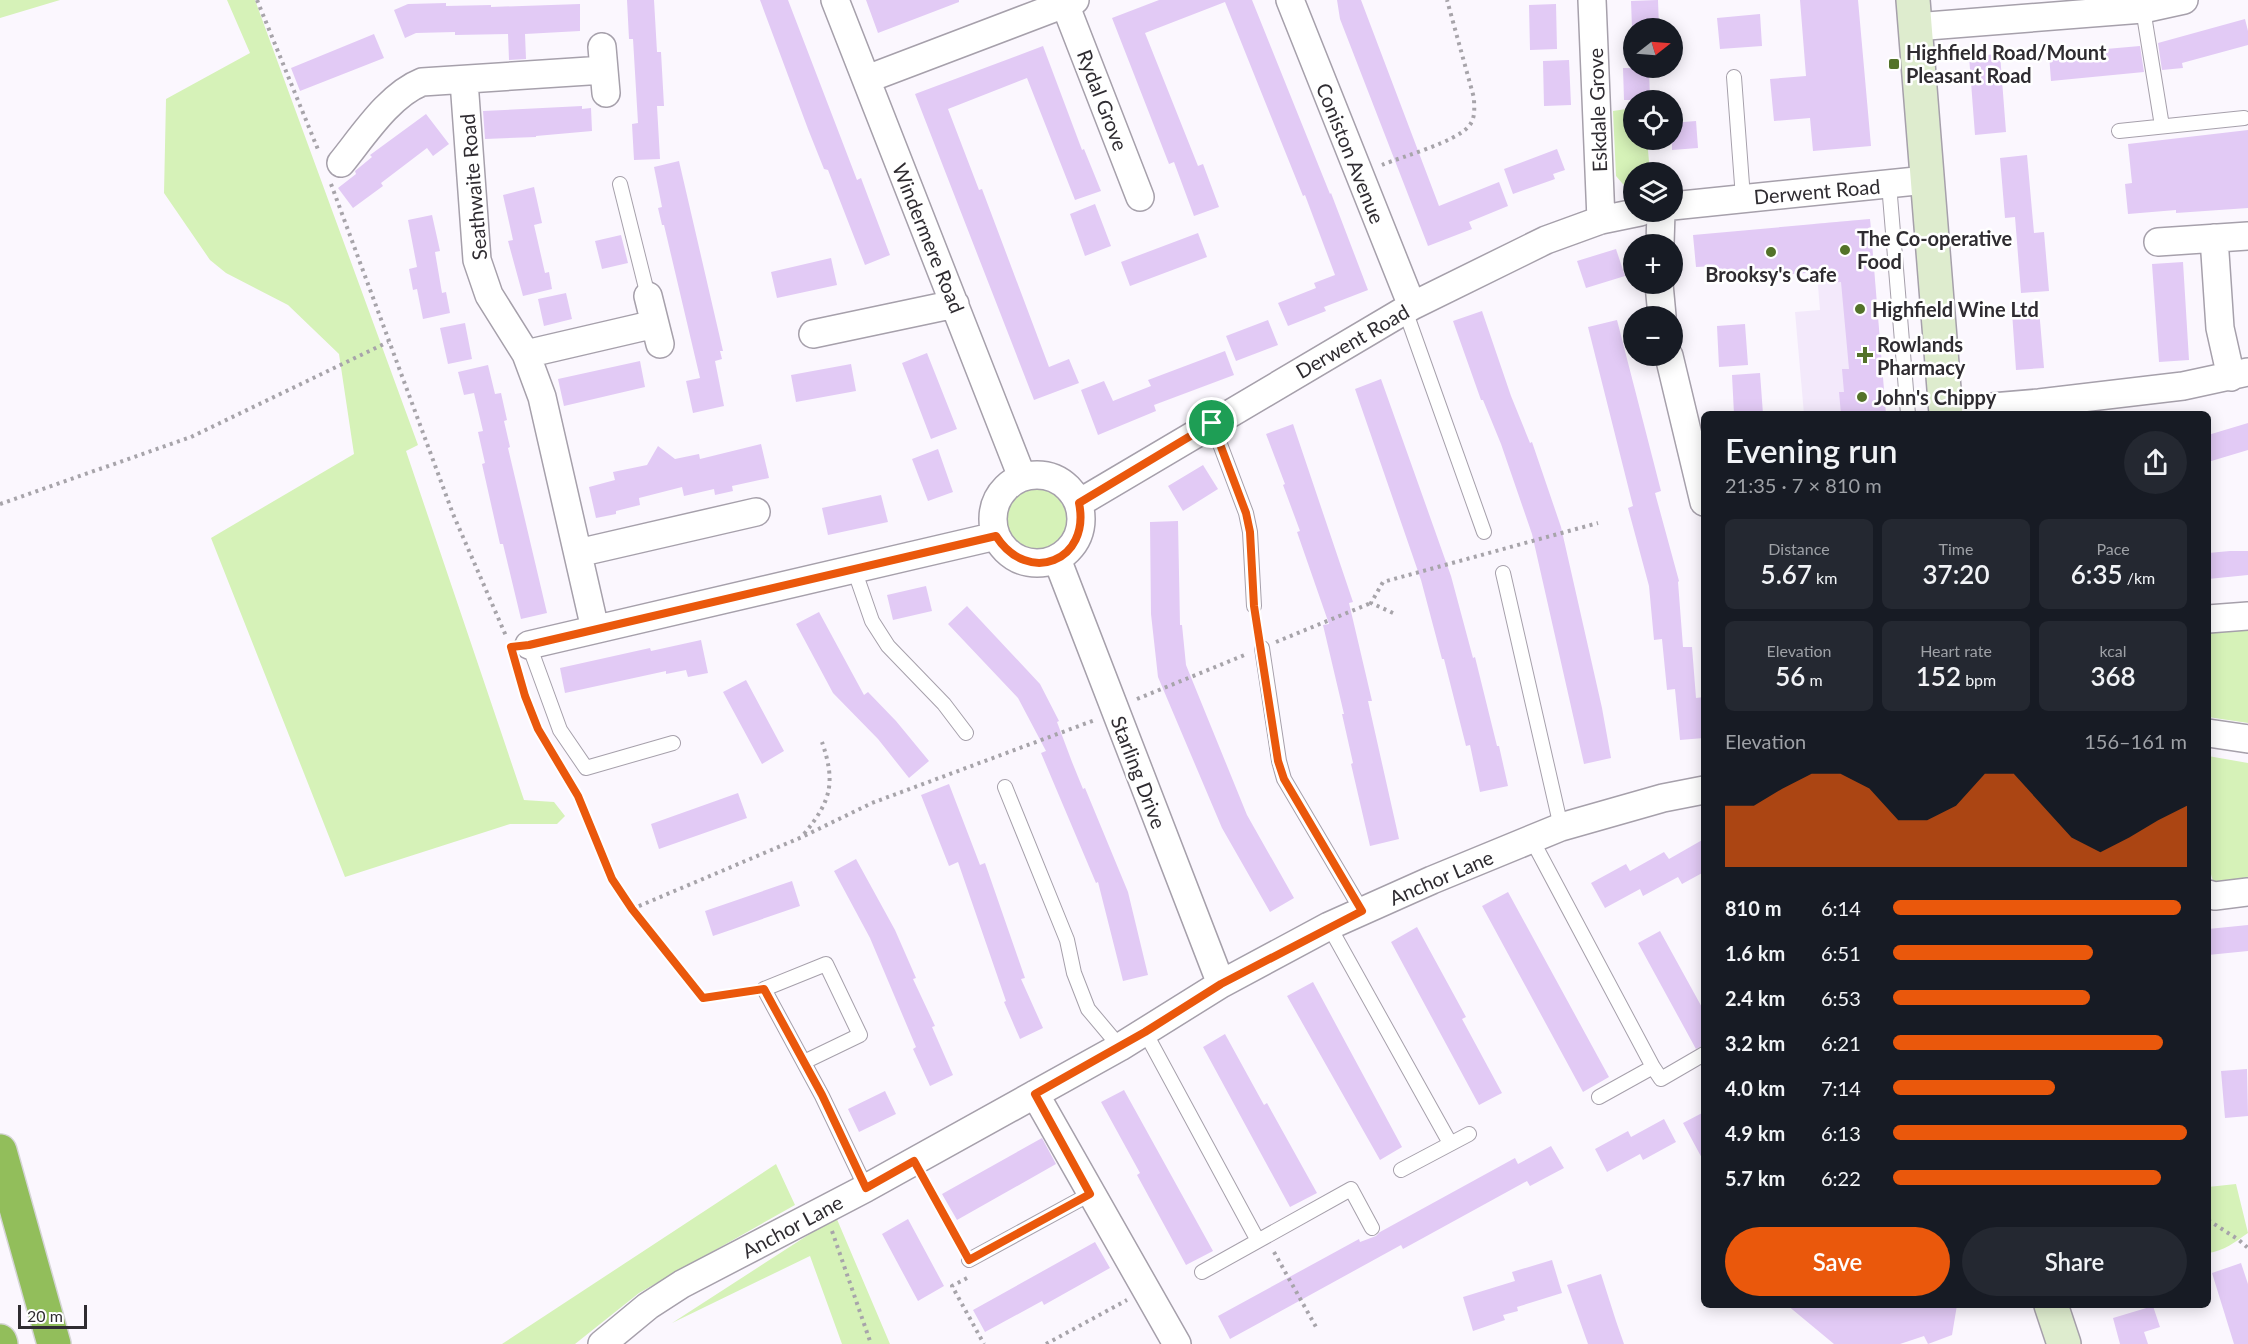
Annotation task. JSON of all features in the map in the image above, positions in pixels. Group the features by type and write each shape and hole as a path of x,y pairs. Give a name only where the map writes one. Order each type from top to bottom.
{"highway":[{"path":"0,1151 54,1344"}],"street":[{"name":"Windermere Road","path":"835,0 1022,477"},
{"name":"Coniston Avenue","path":"1290,0 1359,173 1408,308"},
{"name":"Eskdale Grove","path":"1592,0 1601,220"},
{"path":"1946,411 1914,14 2143,9 2184,0"},
{"path":"867,79 1070,2"},
{"name":"Rydal Grove","path":"1070,2 1140,197"},
{"path":"330,166 357,129 409,87 422,82 604,70"},
{"name":"Seathwaite Road","path":"464,81 477,260 489,295 526,354 542,397 595,629"},
{"name":"Derwent Road","path":"1683,205 1926,180"},
{"name":"Derwent Road","path":"1079,503 1408,308 1546,240 1601,220 1623,215"},
{"path":"2158,242 2248,236"},
{"path":"1956,411 2150,390 2240,374 2220,328 2214,238"},
{"path":"526,354 657,334 648,296"},
{"path":"813,334 955,304"},
{"path":"1672,366 1701,489"},
{"path":"1036,474 1049,476 1062,482 1072,491 1079,503 1082,516 1081,529 1076,541 1057,559 1043,563 1028,562 1015,557 1004,548 996,536 993,522 994,507 1000,494 1022,477 1036,474"},
{"path":"578,553 656,545 756,512"},
{"path":"529,645 996,536"},
{"name":"Starling Drive","path":"1057,559 1221,984"},
{"path":"2211,619 2248,616"},
{"path":"2211,733 2248,739"},
{"name":"Anchor Lane","path":"603,1344 648,1306 682,1284 866,1188 1120,1047 1221,984 1329,926 1561,827 1663,798 1701,791"},
{"path":"2211,895 2248,892"},
{"path":"1035,1094 1177,1344"},
{"path":"2052,1308 2060,1343"}],"lane":[{"path":"2143,9 2162,126"},
{"path":"1734,77 1743,198"},
{"path":"2119,131 2244,117"},
{"path":"620,184 648,296"},
{"path":"1889,184 1908,411"},
{"path":"1408,308 1484,532"},
{"path":"1212,423 1246,513 1250,532 1254,606"},
{"path":"854,569 872,621 888,646 944,704 966,733"},
{"path":"1503,573 1561,827"},
{"path":"529,645 560,730 585,768 673,743"},
{"path":"1262,648 1278,761 1284,779 1362,911"},
{"path":"1005,787 1067,940 1074,973 1088,1009 1120,1047"},
{"path":"1531,838 1653,1068 1661,1079 1701,1056"},
{"path":"1329,926 1450,1143"},
{"path":"804,1062 860,1035 826,964 764,989 804,1062 866,1188"},
{"path":"1145,1032 1261,1238"},
{"path":"1599,1097 1653,1068"},
{"path":"1401,1170 1469,1134"},
{"path":"1202,1272 1351,1189 1372,1228"},
{"path":"969,1260 1090,1194"}],"path":[{"path":"257,0 330,166 388,342 453,514 511,647 529,645"},
{"path":"1359,173 1460,135 1471,124 1475,112 1474,98 1447,0"},
{"path":"0,504 191,437 388,342"},
{"path":"1393,613 1371,603 1383,582 1598,523"},
{"path":"519,676 544,739"},
{"path":"632,909 802,837 872,803 1116,712"},
{"path":"802,837 818,817 831,782 830,764 822,742"},
{"path":"555,758 578,796 612,879 632,909 703,998 764,989"},
{"path":"914,1161 976,1272 952,1286 984,1344"},
{"path":"823,1209 846,1268 871,1344"},
{"path":"2211,1222 2248,1248"},
{"path":"1261,1238 1316,1327"},
{"path":"1046,1344 1146,1290"}],"shaded area":[{"path":"1870,219 1885,411 1804,411 1795,312 1820,310 1813,224"}],"green space":[{"path":"0,0 60,0 0,18"},
{"path":"227,0 255,0 418,445 406,451 524,800 554,802 565,816 557,824 510,824 345,877 211,538 354,454 339,354 288,305 226,273 210,260 164,193 166,99 250,53"},
{"path":"1623,110 1623,150 1648,150 1649,162 1623,162 1623,184 1616,176 1613,111"},
{"path":"1032,484 1046,484 1058,489 1068,499 1073,518 1068,537 1058,547 1046,552 1032,552 1020,547 1010,537 1005,525 1005,511 1010,499 1020,489"},
{"path":"2248,624 2248,723 2211,717 2211,628"},
{"path":"2211,757 2248,763 2248,881 2214,882 2211,873"},
{"path":"776,1164 795,1205 639,1293 575,1344 502,1344"},
{"path":"2236,1184 2248,1233 2234,1243 2211,1252 2211,1187"},
{"path":"836,1217 890,1344 842,1344 810,1256 672,1323"}],"building":[{"path":"627,0 654,0 657,52 661,52 664,106 657,106 660,159 634,160 632,124 638,123 633,39 629,39"},
{"path":"760,0 788,0 857,180 861,178 890,255 865,265 828,170 824,169 808,129"},
{"path":"866,0 959,0 959,2 878,33"},
{"path":"1159,0 1252,0 1368,290 1324,307 1326,311 1288,326 1278,303 1316,288 1314,283 1335,275 1305,195 1303,196 1225,2 1145,33 1198,166 1203,164 1219,207 1194,216 1174,162 1169,164 1112,18"},
{"path":"1337,0 1361,0 1439,206 1499,182 1508,206 1469,222 1472,229 1428,246 1340,19"},
{"path":"1658,0 1659,18 1632,18 1631,1"},
{"path":"1800,0 1858,0 1871,146 1813,151 1810,118 1774,121 1770,79 1806,76"},
{"path":"446,3 446,6 491,5 491,7 580,4 580,31 525,34 526,59 509,60 508,34 416,33 405,38 394,10 408,4"},
{"path":"1556,4 1557,49 1530,50 1529,5"},
{"path":"1760,14 1762,46 1720,49 1717,18"},
{"path":"2245,19 2248,45 2182,63 2183,68 2162,70 2158,43"},
{"path":"374,34 384,58 300,91 291,68"},
{"path":"1043,46 1082,150 1084,149 1101,191 1075,200 1027,78 948,109 979,190 982,189 1049,367 1069,359 1079,383 1034,400 915,94"},
{"path":"2140,46 2144,72 2051,81 2049,54"},
{"path":"2000,54 2006,132 1975,135 1969,56"},
{"path":"1569,60 1571,105 1544,106 1543,61"},
{"path":"1623,78 1649,78 1650,90 1624,90"},
{"path":"582,106 582,109 591,108 592,131 536,137 485,139 483,111"},
{"path":"426,114 449,144 433,156 427,148 381,183 383,186 353,208 338,188 356,174 355,171 372,157 370,155"},
{"path":"1696,121 1698,148 1683,149 1683,122"},
{"path":"2248,130 2248,208 2128,214 2125,184 2132,183 2128,144"},
{"path":"1557,149 1565,170 1553,174 1555,179 1513,194 1504,169"},
{"path":"2027,155 2034,233 2044,232 2049,291 2021,293 2015,217 2005,218 2000,158"},
{"path":"679,161 723,351 720,351 722,359 715,361 724,406 693,413 686,381 700,378 658,208 662,207 654,167"},
{"path":"534,187 542,223 534,225 545,273 549,272 552,289 523,296 508,241 513,240 503,195"},
{"path":"1095,204 1111,246 1085,256 1070,214"},
{"path":"432,215 440,251 435,252 442,293 446,292 450,313 423,319 417,289 413,290 409,269 417,267 408,220"},
{"path":"1870,219 1886,411 1841,411 1839,392 1844,392 1842,369 1849,369 1841,282 1822,283 1821,272 1717,279 1716,266 1696,267 1693,235"},
{"path":"1198,233 1207,257 1130,286 1121,262"},
{"path":"621,235 628,263 602,269 595,241"},
{"path":"1616,249 1623,277 1586,288 1577,261"},
{"path":"831,258 837,285 777,298 771,272"},
{"path":"2183,262 2189,360 2159,362 2152,264"},
{"path":"566,293 572,319 544,326 538,299"},
{"path":"2039,309 2044,368 2016,370 2012,312"},
{"path":"1482,311 1511,396 1530,443 1532,442 1561,527 1611,758 1584,764 1532,534 1501,444 1483,400 1481,400 1453,321"},
{"path":"1268,320 1278,345 1236,361 1226,336"},
{"path":"1617,320 1623,343 1623,366 1629,366 1661,491 1655,493 1679,581 1683,647 1692,647 1696,698 1701,697 1701,738 1680,740 1675,689 1667,690 1662,639 1654,640 1649,586 1628,508 1633,506 1588,327"},
{"path":"465,323 472,359 448,364 440,328"},
{"path":"1745,324 1748,365 1719,367 1717,326"},
{"path":"1225,351 1234,375 1154,405 1156,411 1098,435 1081,390 1104,381 1113,401 1151,386 1148,380"},
{"path":"927,353 957,429 931,439 902,363"},
{"path":"640,361 645,387 564,406 558,379"},
{"path":"851,364 856,391 796,402 791,375"},
{"path":"488,365 495,394 501,393 507,420 504,421 510,447 508,448 547,613 521,619 503,544 500,544 482,464 485,463 478,432 483,431 474,393 464,395 458,372"},
{"path":"1760,373 1763,411 1734,411 1732,375"},
{"path":"1381,379 1451,576 1473,658 1475,657 1508,786 1480,792 1470,745 1466,746 1421,580 1355,389"},
{"path":"2248,423 2248,450 2211,461 2211,434"},
{"path":"1293,424 1353,602 1349,603 1372,701 1368,701 1399,839 1370,846 1351,764 1353,763 1342,714 1344,714 1323,625 1329,624 1297,532 1300,531 1283,485 1285,484 1266,434"},
{"path":"761,444 769,478 732,486 733,491 715,495 714,489 684,496 682,487 639,498 640,505 616,511 616,514 596,518 589,487 615,480 613,472 647,465 658,446 675,459 699,454 700,459"},
{"path":"938,449 953,492 928,501 912,459"},
{"path":"1203,465 1218,489 1183,511 1168,486"},
{"path":"881,495 888,522 828,535 822,508"},
{"path":"1178,521 1180,625 1182,625 1186,665 1247,815 1294,898 1270,912 1222,828 1158,677 1151,614 1150,522"},
{"path":"2248,551 2248,575 2211,579 2211,553"},
{"path":"926,586 932,611 893,620 887,595"},
{"path":"967,606 1040,684 1059,721 1057,722 1072,762 1128,892 1148,975 1123,981 1098,882 1096,883 1041,753 1046,751 1018,698 948,624"},
{"path":"819,612 864,695 868,692 929,761 909,778 878,739 833,693 796,624"},
{"path":"701,640 708,673 688,677 686,670 666,674 666,671 565,693 560,668 650,648 651,651"},
{"path":"746,680 784,751 762,764 723,692"},
{"path":"949,784 980,865 985,863 1025,978 1021,979 1043,1028 1020,1039 1004,1002 1006,1001 958,862 949,866 921,795"},
{"path":"738,793 747,818 659,849 651,824"},
{"path":"1701,841 1701,874 1682,884 1678,877 1643,896 1640,889 1605,908 1591,883 1626,864 1630,871 1664,852 1669,859"},
{"path":"856,859 895,930 953,1075 930,1086 913,1049 916,1047 870,938 834,871"},
{"path":"792,881 800,906 713,936 705,911"},
{"path":"1508,892 1609,1077 1583,1092 1482,906"},
{"path":"2248,925 2248,951 2211,955 2211,929"},
{"path":"1417,927 1466,1017 1462,1019 1502,1093 1479,1105 1391,942"},
{"path":"1660,931 1701,1006 1701,1046 1696,1049 1638,943"},
{"path":"1313,982 1402,1147 1380,1160 1287,996"},
{"path":"1225,1034 1264,1105 1267,1103 1317,1193 1290,1207 1203,1047"},
{"path":"2247,1069 2248,1116 2225,1118 2221,1071"},
{"path":"1124,1090 1213,1251 1186,1265 1137,1175 1140,1173 1101,1102"},
{"path":"885,1091 896,1114 859,1132 848,1109"},
{"path":"1701,1114 1701,1156 1683,1123"},
{"path":"1664,1119 1676,1142 1643,1160 1640,1154 1607,1172 1595,1149 1628,1131 1631,1137"},
{"path":"1042,1138 1056,1164 957,1220 942,1194"},
{"path":"1551,1146 1564,1168 1530,1186 1527,1181 1403,1249 1401,1245 1230,1339 1218,1316 1359,1239 1360,1242 1376,1236 1515,1158 1518,1164"},
{"path":"908,1219 944,1286 918,1301 882,1234"},
{"path":"1095,1242 1110,1268 1044,1305 1042,1301 985,1332 973,1310"},
{"path":"1552,1260 1562,1293 1517,1307 1518,1311 1503,1315 1505,1320 1473,1331 1463,1297 1515,1281 1512,1272"},
{"path":"2241,1263 2248,1284 2248,1344 2234,1344 2212,1273"},
{"path":"1601,1274 1624,1344 1588,1344 1567,1285"},
{"path":"1791,1308 1956,1308 1952,1335 1928,1344 1924,1336 1900,1344 1834,1344"},
{"path":"2154,1308 2160,1327 2144,1332 2148,1344 2120,1344 2113,1318"}],"place":[{"name":"Highfield Road/Mount Pleasant Road","path":"1894,64"},
{"name":"The Co-operative Food","path":"1845,250"},
{"name":"Brooksy's Cafe","path":"1771,252"},
{"name":"Highfield Wine Ltd","path":"1860,309"},
{"name":"Rowlands Pharmacy","path":"1865,355"},
{"name":"John's Chippy","path":"1862,397"}],"route":[{"path":"1212,423 1246,513 1250,532 1254,606 1278,761 1284,779 1362,911 1329,926 1221,984 1145,1032 1035,1094 1090,1194 969,1260 914,1161 866,1188 822,1095 764,989 703,998 632,909 612,879 578,796 538,729 525,696 511,647 529,645 996,536 1004,548 1015,557 1028,562 1043,563 1057,559 1076,541 1081,529 1082,516 1079,503 1212,423"}]}
